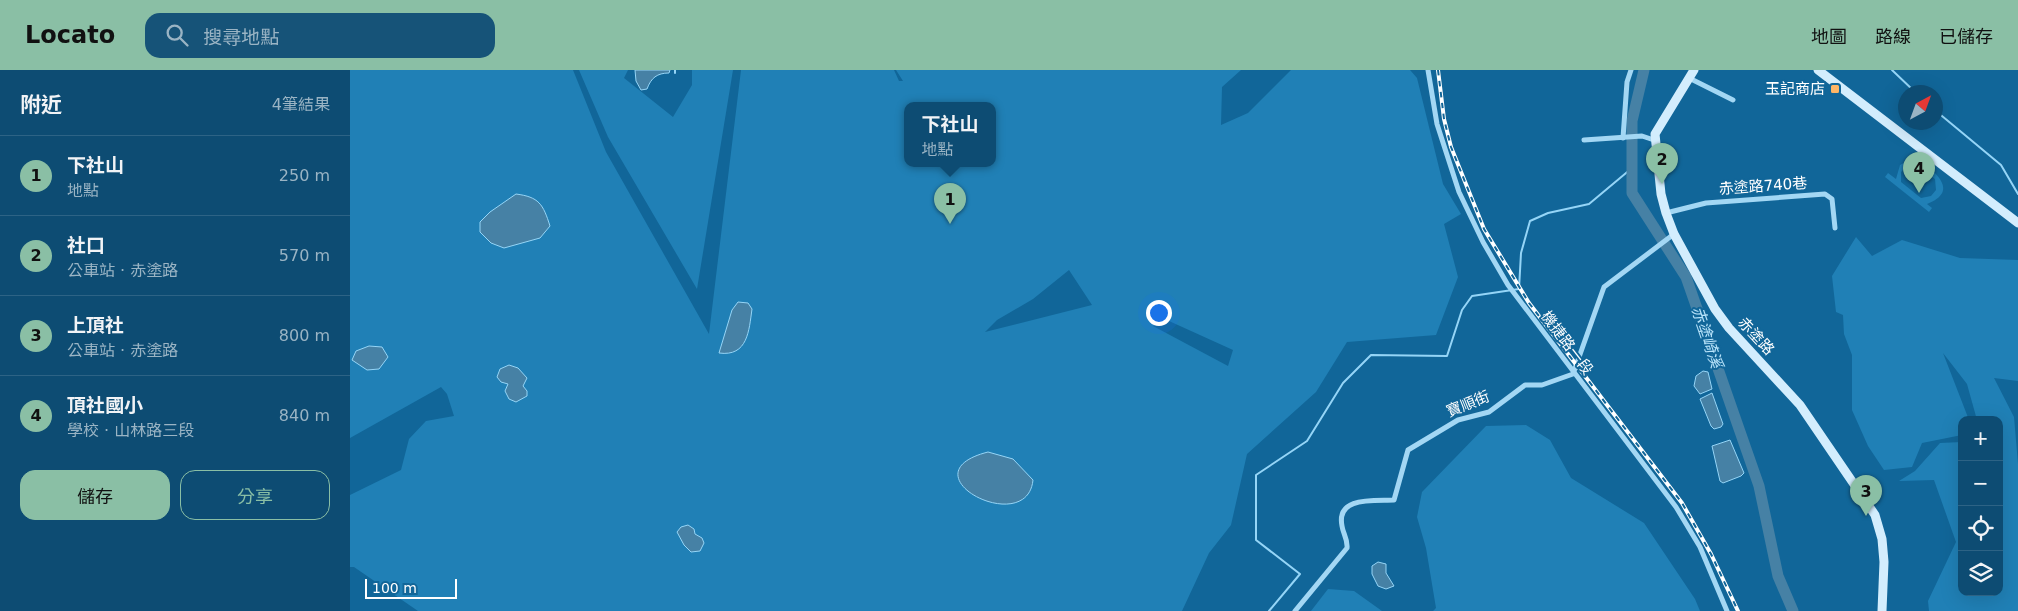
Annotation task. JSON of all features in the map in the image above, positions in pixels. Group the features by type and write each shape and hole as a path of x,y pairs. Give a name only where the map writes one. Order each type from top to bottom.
{"street":[{"name":"機捷路一段","path":"1428,70 1437,124 1459,192 1483,242 1515,294 1676,507 1700,548 1727,611"},
{"path":"1624,137 1627,82 1631,70"},
{"path":"1584,140 1642,136 1654,140 1655,134 1694,70"},
{"path":"1818,70 2018,223"},
{"path":"1689,78 1733,100"},
{"name":"赤塗路","path":"1654,140 1661,194 1672,236 1715,309 1729,328 1800,404 1875,515 1882,539 1884,562 1882,611"},
{"name":"赤塗路740巷","path":"1666,213 1706,203 1825,194 1832,199 1835,228"},
{"path":"1574,373 1604,287 1672,236"},
{"name":"寶順街","path":"1295,611 1347,548 1348,542 1342,527 1341,513 1346,506 1356,502 1394,500 1408,450 1458,420 1489,412 1525,385 1542,385 1574,373"}],"shaded area":[{"path":"350,70 573,70 606,152 709,334 741,70 894,70 899,81 903,81 896,70 1241,70 1222,87 1221,125 1248,113 1291,70 1410,70 1417,78 1443,184 1461,214 1444,224 1458,277 1436,335 1347,342 1316,392 1247,454 1231,525 1209,553 1182,611 418,611 354,567 350,567 350,495 401,470 409,439 426,421 454,416 447,394 441,387 350,438","holes":["1069,270 1092,305 985,332 997,320 1033,299","1169,321 1233,350 1228,366 1153,326"]},
{"path":"579,70 628,70 624,78 673,117 692,85 692,70 733,70 697,289 608,137"},
{"path":"635,70 670,70 669,73 655,77 647,89 641,90 636,81"},
{"path":"1911,159 1918,159 1931,169 1941,181 1942,193 1937,199 1927,204 1932,208 1929,212 1885,177 1888,173 1896,179 1900,165","holes":["1908,165 1916,165 1935,179 1936,190 1931,196 1921,198 1901,182 1901,172"]},
{"path":"516,194 530,197 539,203 545,212 550,226 540,238 504,248 491,243 480,232 480,222 490,212"},
{"path":"1856,237 1872,256 1902,240 1960,258 2018,260 2018,381 1994,378 2014,417 2018,464 2018,611 1929,611 1928,601 1956,542 1934,480 1899,481 1915,471 1940,443 1958,442 1958,596 2003,596 2003,416 1976,416 1967,384 1943,353 1967,416 1958,416 1958,436 1922,443 1912,467 1884,470 1868,446 1852,410 1852,355 1844,334 1843,315 1836,312 1832,276"},
{"path":"738,302 748,303 752,309 748,333 736,351 719,353 732,310"},
{"path":"369,346 382,347 388,357 379,369 367,370 352,360 356,351"},
{"path":"509,365 518,368 527,378 523,386 527,391 527,396 516,402 509,399 505,391 508,384 501,382 497,377 500,369"},
{"path":"1703,371 1708,372 1712,389 1700,394 1694,386 1696,376"},
{"path":"1712,393 1723,424 1721,427 1714,429 1700,399"},
{"path":"1526,425 1550,440 1571,478 1644,523 1695,599 1700,611 1433,611 1436,608 1426,548 1417,517 1422,492 1486,426"},
{"path":"1730,440 1744,473 1723,483 1720,481 1712,446"},
{"path":"988,452 1013,459 1033,480 1026,497 1011,504 993,503 976,496 963,486 958,474 965,462"},
{"path":"688,525 694,529 695,534 702,538 704,543 700,551 691,552 684,545 677,532 681,527"},
{"path":"1378,562 1386,564 1386,573 1394,586 1386,589 1378,586 1372,574 1372,566"},
{"path":"1328,589 1354,591 1382,611 1311,611"}],"waterway":[{"name":"赤塗崎溪","path":"1644,70 1632,121 1632,193 1686,277 1759,486 1778,576 1793,611"},
{"path":"1892,70 1908,85"},
{"path":"1943,117 2001,165 2018,194"},
{"path":"1269,611 1300,574 1256,540 1256,475 1307,441 1343,383 1371,355 1447,356 1462,310 1472,296 1519,289 1521,253 1530,221 1548,213 1589,204 1632,168"}],"railway":[{"path":"1438,70 1444,119 1451,147 1484,229 1529,303 1682,503 1711,554 1738,611"}],"place":[{"name":"玉記商店","path":"1835,89"},
{"name":"社口","path":"1662,184"},
{"name":"頂社國小","path":"1919,193"},
{"name":"下社山","path":"950,224"},
{"name":"上頂社","path":"1866,516"}]}
